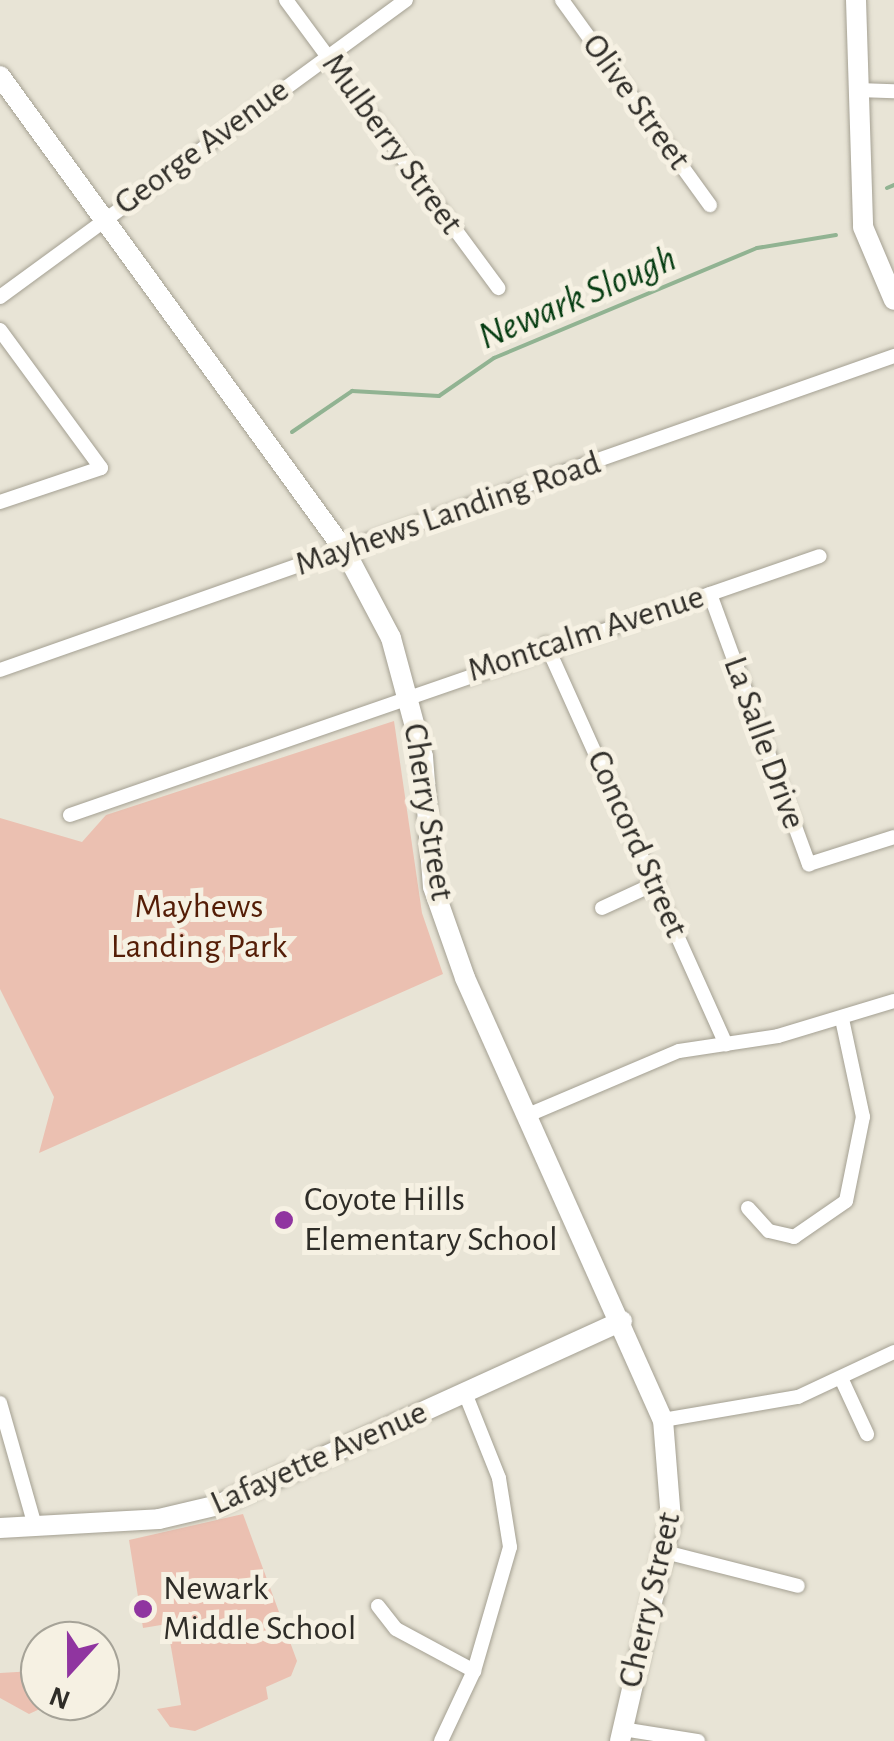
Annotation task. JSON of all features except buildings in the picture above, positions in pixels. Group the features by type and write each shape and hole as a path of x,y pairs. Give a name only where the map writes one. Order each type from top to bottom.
{"street":[{"name":"Mulberry Street","path":"286,0 498,288"},
{"name":"George Avenue","path":"0,297 406,0"},
{"name":"Olive Street","path":"562,0 710,205"},
{"path":"856,0 864,227 894,300"},
{"name":"Cherry Street","path":"0,76 346,551 409,691 434,887 528,1116 664,1420 674,1490 665,1552 621,1735"},
{"path":"858,90 894,90"},
{"path":"0,330 101,468 0,502"},
{"name":"Mayhews Landing Road","path":"0,670 894,356"},
{"name":"Montcalm Avenue","path":"70,815 409,691 820,556"},
{"name":"La Salle Drive","path":"710,594 809,864 894,837"},
{"name":"Concord Street","path":"546,644 726,1044"},
{"path":"602,908 656,883"},
{"path":"528,1116 679,1052 842,1019 894,1001"},
{"path":"748,1208 769,1231 794,1237 846,1202 863,1117 842,1019"},
{"name":"Lafayette Avenue","path":"0,1528 204,1510 622,1321"},
{"path":"664,1420 752,1408 842,1378 894,1352"},
{"path":"842,1378 867,1434"},
{"path":"441,1741 474,1671 510,1528 465,1393"},
{"path":"0,1403 34,1522"},
{"path":"665,1552 798,1586"},
{"path":"378,1606 396,1629 474,1671"},
{"path":"621,1735 698,1741"}],"green space":[{"name":"Mayhews Landing Park","path":"394,721 422,913 443,974 39,1153 54,1097 0,989 0,818 82,842 106,815"},
{"path":"243,1514 297,1661 291,1676 266,1687 268,1699 195,1731 170,1727 157,1709 181,1705 167,1624 143,1628 129,1540"},
{"path":"20,1672 20,1709 0,1698 0,1673"}],"waterway":[{"name":"Newark Slough","path":"887,188 894,185"},
{"name":"Newark Slough","path":"292,432 352,391 439,396 494,358 757,248 836,235"}],"place":[{"name":"Coyote Hills Elementary School","path":"284,1220"},
{"name":"Newark Middle School","path":"143,1609"}]}
